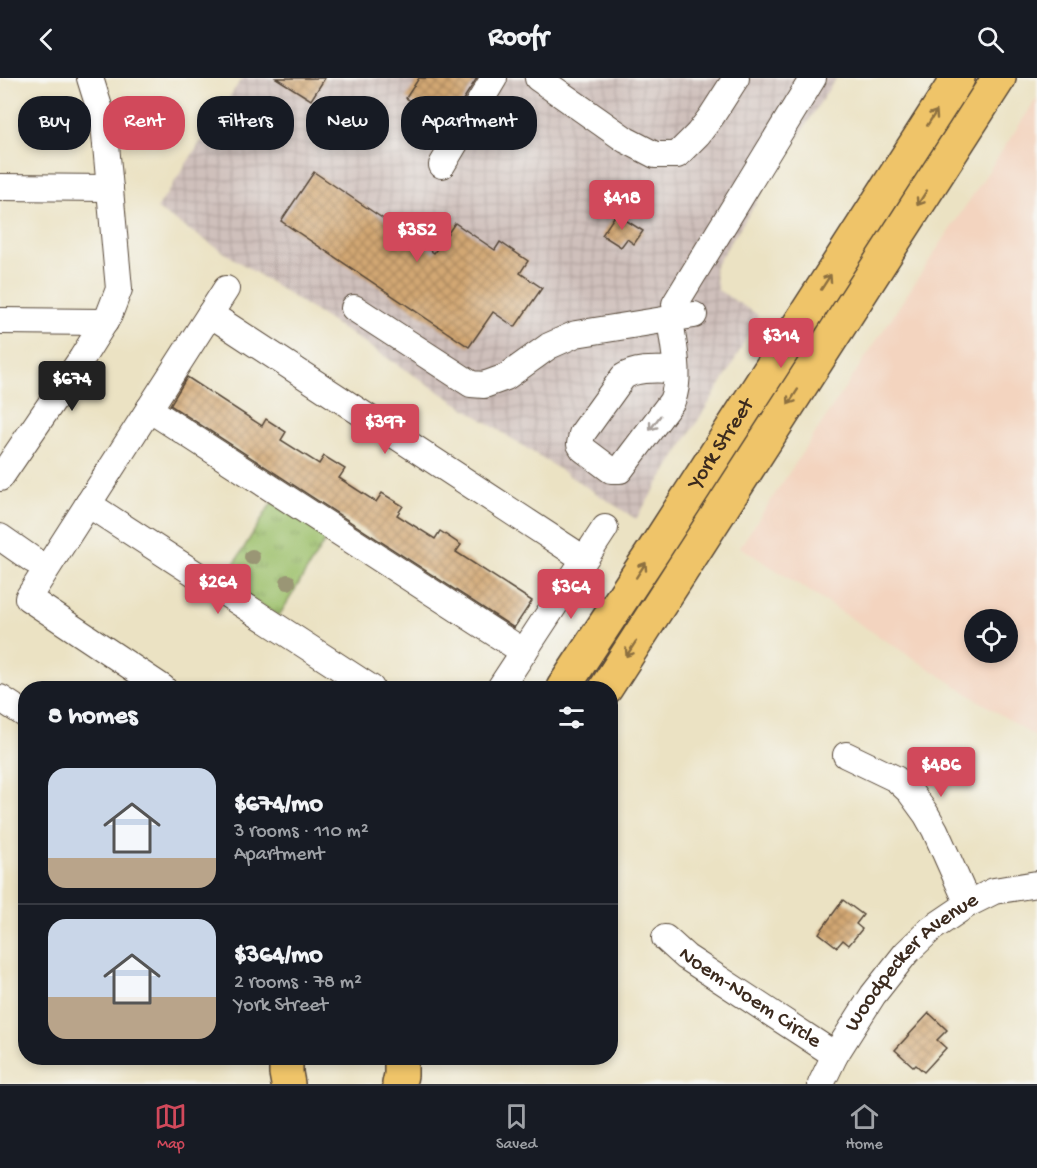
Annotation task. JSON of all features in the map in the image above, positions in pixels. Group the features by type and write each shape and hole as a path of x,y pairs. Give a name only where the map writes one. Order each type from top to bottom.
{"main road":[{"name":"York Street","path":"567,681 654,550 958,78"},
{"name":"York Street","path":"611,681 999,78"}],"street":[{"path":"2,470 82,358 105,322 119,289 104,123 90,78"},
{"path":"442,165 494,78"},
{"path":"538,78 626,140 655,155 677,155 698,134 736,78"},
{"path":"676,370 680,313 813,78"},
{"path":"0,187 110,188"},
{"path":"152,681 28,598 226,289"},
{"path":"354,308 471,384 484,385 506,377 549,346 576,334 680,313"},
{"path":"210,314 584,560"},
{"path":"0,321 105,322"},
{"path":"149,409 524,652"},
{"path":"88,504 360,681"},
{"path":"505,681 605,528"},
{"path":"0,537 33,560"},
{"path":"0,698 18,710"},
{"path":"846,755 896,779 910,792 935,830 968,904"},
{"name":"Woodpecker Avenue","path":"821,1084 835,1055 873,995 906,953 932,929 968,904 994,891 1037,884"},
{"name":"Noem-Noem Circle","path":"665,938 686,957 835,1055"}],"shaded area":[{"path":"242,78 836,78 714,268 718,290 758,315 729,371 636,519 157,209 197,147 197,150 294,150 294,96 230,96"},
{"path":"1037,98 1037,738 740,547"}],"green space":[{"path":"272,502 328,536 279,616 223,582"}],"building":[{"path":"276,78 325,78 314,96 306,97"},
{"path":"419,78 477,78 466,96 407,96"},
{"path":"314,172 434,253 455,223 495,250 500,242 528,261 520,273 542,288 515,327 493,312 469,347 281,221"},
{"path":"616,214 643,231 634,244 627,239 621,247 602,235"},
{"path":"187,377 262,426 266,419 286,432 281,440 319,464 324,456 345,469 339,478 376,502 382,493 403,506 397,515 435,539 440,531 461,545 456,552 532,601 514,628 170,405"},
{"path":"843,900 863,915 856,924 862,929 849,945 843,940 837,947 819,933"},
{"path":"929,1013 947,1030 937,1040 946,1048 924,1072 916,1065 914,1067 895,1050"}]}
